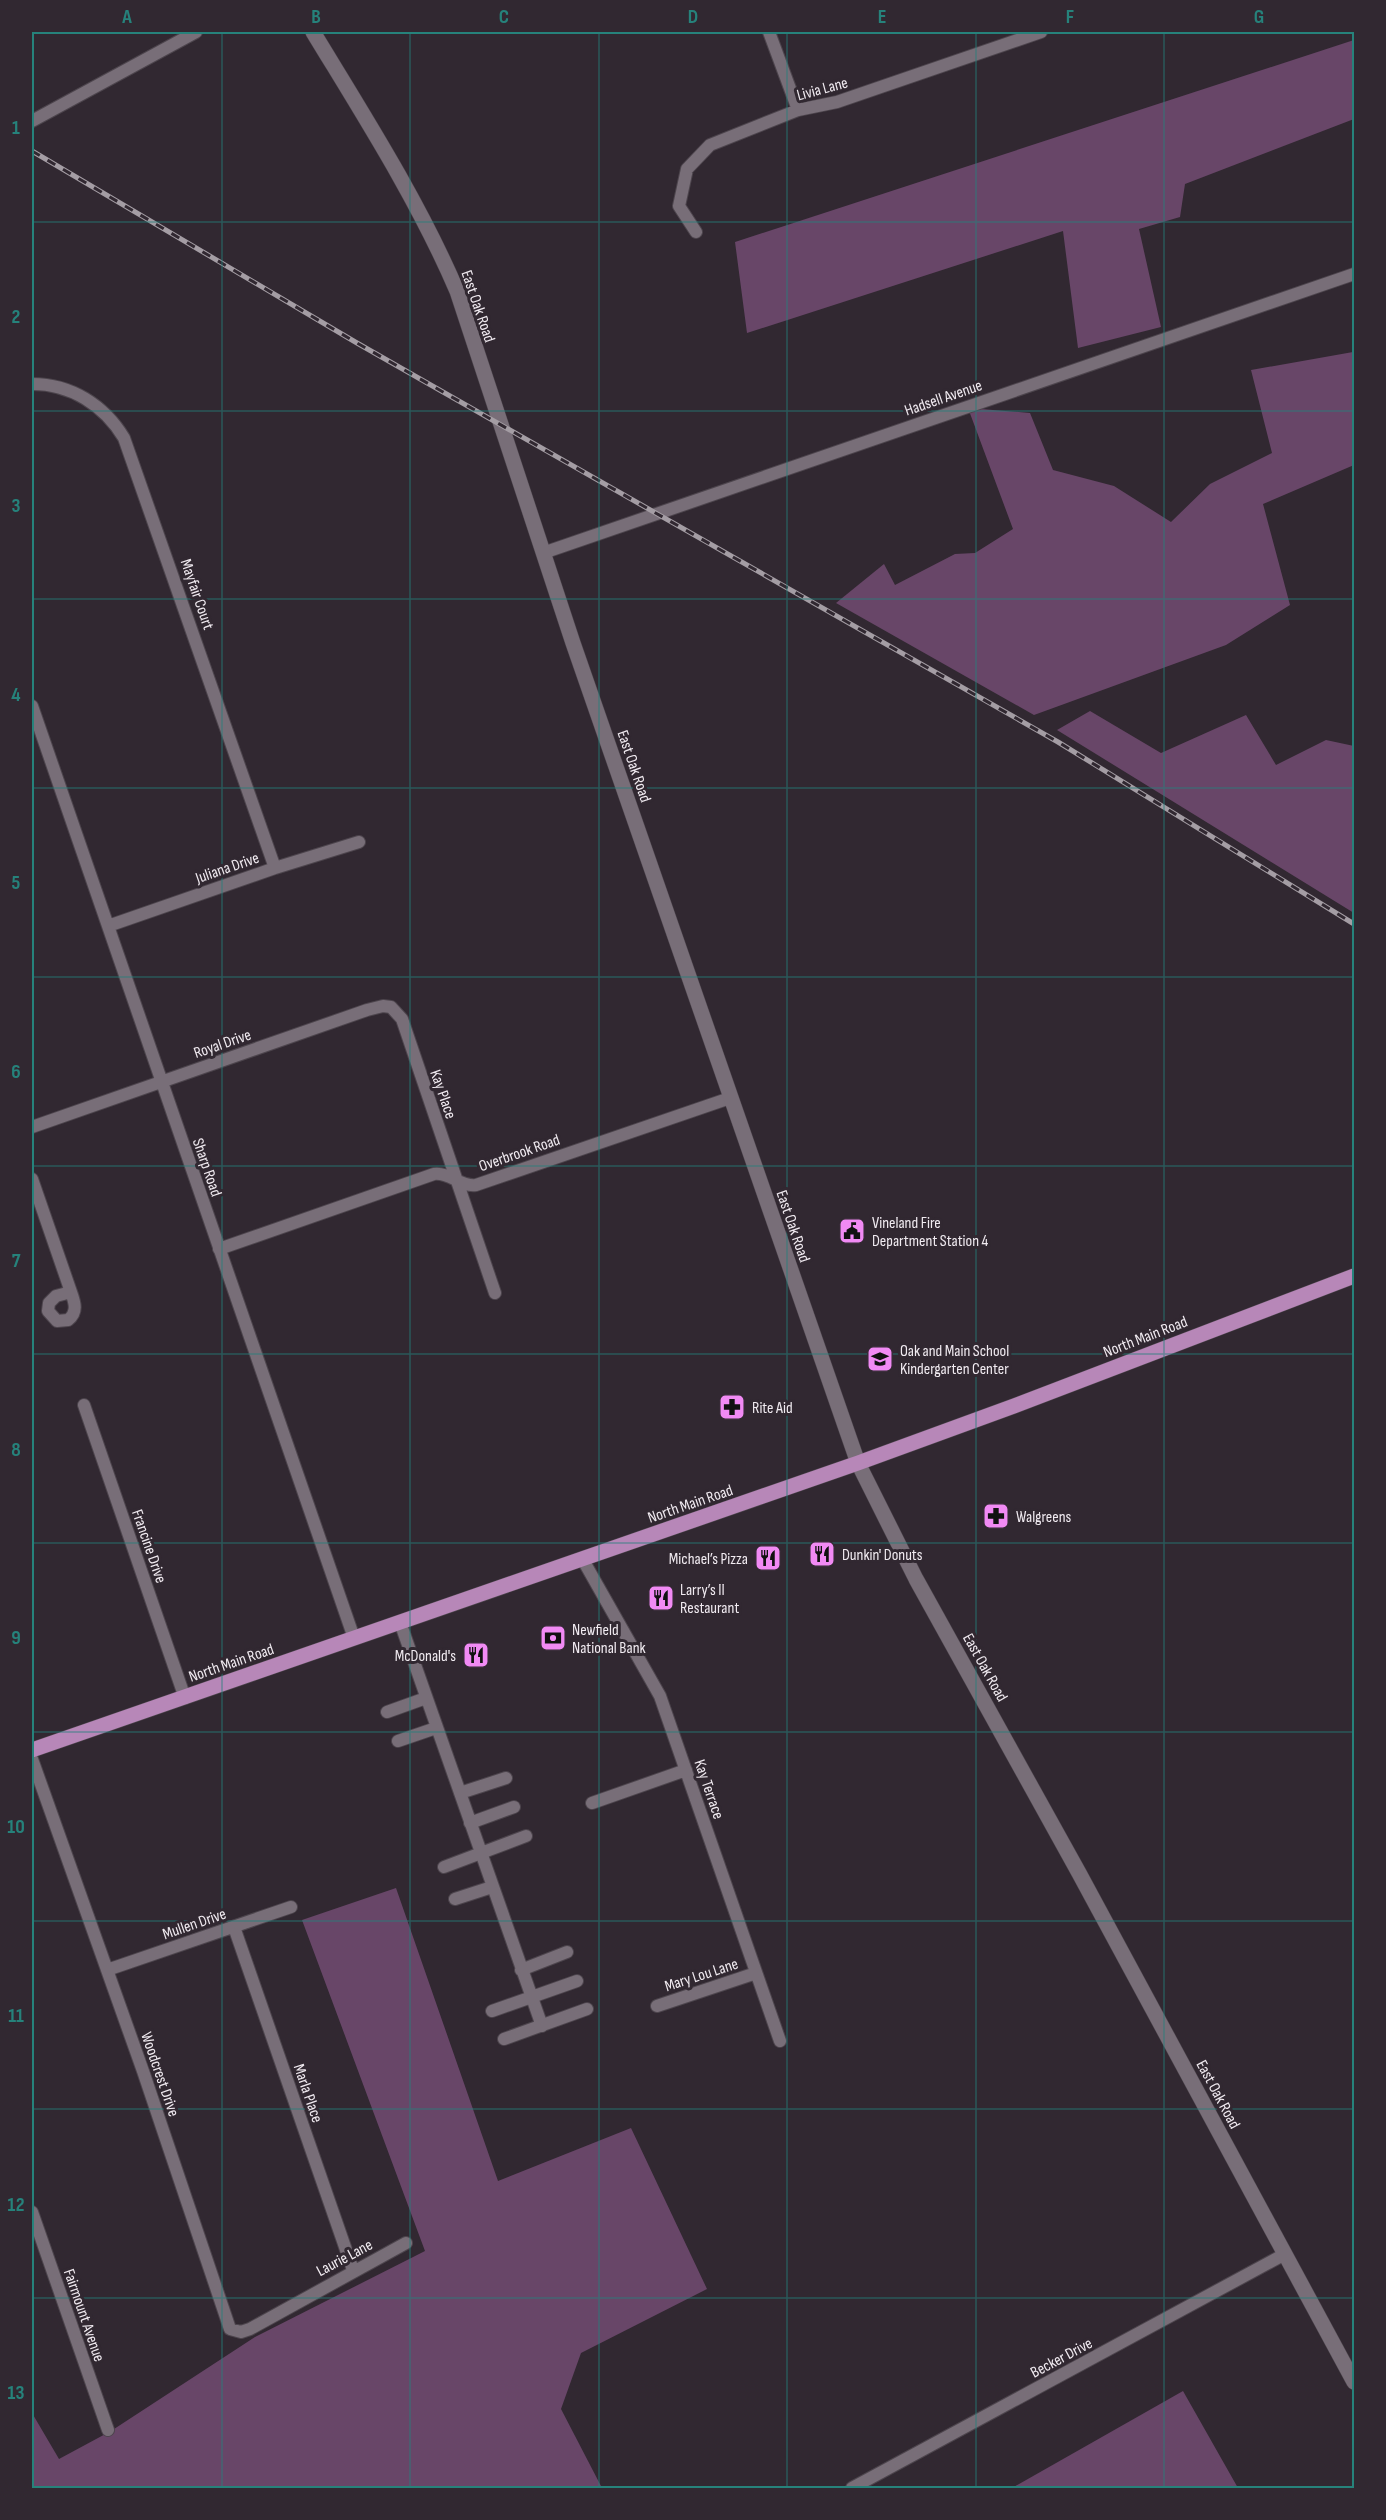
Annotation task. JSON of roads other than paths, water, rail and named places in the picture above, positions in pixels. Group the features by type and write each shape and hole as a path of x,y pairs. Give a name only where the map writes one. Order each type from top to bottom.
{"main road":[{"name":"North Main Road","path":"32,1750 858,1463 1025,1402 1354,1276"}],"street":[{"path":"32,121 196,32"},
{"name":"East Oak Road","path":"313,32 435,240 457,291 543,554 858,1463 916,1579 1354,2382"},
{"path":"769,32 798,110"},
{"name":"Livia Lane","path":"696,232 679,206 687,169 710,146 798,110 837,102 1041,32"},
{"name":"Hadsell Avenue","path":"543,554 1354,274"},
{"name":"Mayfair Court","path":"32,384 56,386 90,401 106,413 124,438 164,546 275,868"},
{"name":"Sharp Road","path":"32,706 354,1638"},
{"name":"Juliana Drive","path":"108,926 358,842"},
{"name":"Kay Place","path":"294,1035 383,1006 396,1011 402,1019 495,1293"},
{"name":"Royal Drive","path":"32,1127 294,1035"},
{"name":"Overbrook Road","path":"219,1250 434,1174 443,1173 466,1185 476,1185 730,1098"},
{"path":"32,1179 71,1292"},
{"name":"Francine Drive","path":"84,1405 184,1698"},
{"name":"Kay Terrace","path":"583,1560 660,1696 780,2041"},
{"path":"400,1622 542,2026"},
{"path":"387,1712 426,1698"},
{"path":"398,1741 436,1728"},
{"name":"Woodcrest Drive","path":"32,1760 107,1970 230,2329 241,2332 250,2329 298,2301"},
{"path":"592,1803 686,1770"},
{"path":"460,1793 506,1778"},
{"path":"470,1823 514,1807"},
{"path":"444,1867 526,1836"},
{"path":"455,1899 492,1887"},
{"name":"Mullen Drive","path":"107,1970 291,1907"},
{"name":"Marla Place","path":"234,1927 353,2270"},
{"path":"521,1970 567,1952"},
{"name":"Mary Lou Lane","path":"657,2006 756,1973"},
{"path":"492,2011 578,1981"},
{"path":"504,2039 587,2009"},
{"name":"Fairmount Avenue","path":"32,2212 108,2430"},
{"name":"Laurie Lane","path":"298,2301 406,2243"},
{"name":"Becker Drive","path":"852,2488 1285,2254"}],"railway":[{"path":"32,151 357,343 1058,742 1354,924"}],"place":[{"name":"Vineland Fire Department Station 4","path":"852,1231"},
{"name":"Oak and Main School Kindergarten Center","path":"880,1359"},
{"name":"Rite Aid","path":"732,1407"},
{"name":"Walgreens","path":"996,1516"},
{"name":"Dunkin' Donuts","path":"822,1554"},
{"name":"Michael’s Pizza","path":"768,1558"},
{"name":"Larry’s II Restaurant","path":"661,1598"},
{"name":"Newfield National Bank","path":"553,1638"},
{"name":"McDonald's","path":"476,1655"}]}
